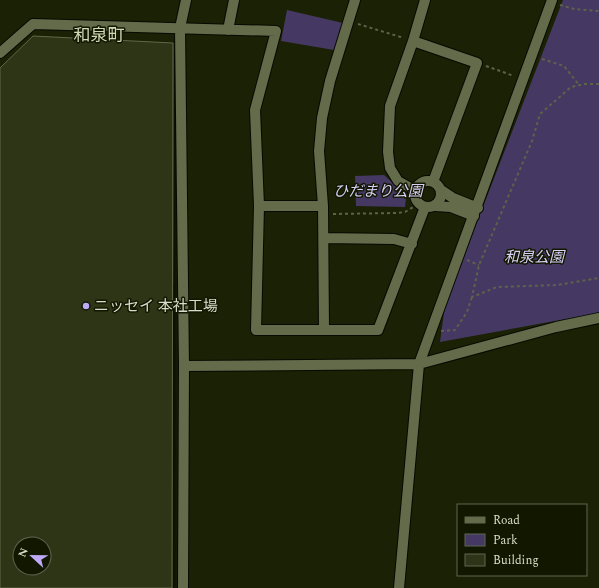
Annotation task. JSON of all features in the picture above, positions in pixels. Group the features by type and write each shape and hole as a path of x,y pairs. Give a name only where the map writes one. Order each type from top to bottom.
{"street":[{"path":"183,588 184,366 180,28 186,0"},
{"path":"228,30 234,0"},
{"path":"324,329 324,238 319,151 322,118 330,81 350,22 355,0"},
{"path":"416,191 398,181 390,168 390,106 413,41 425,0"},
{"path":"399,588 420,364 430,332 476,212 552,1"},
{"path":"0,53 34,24 276,31 255,110 259,206 256,330 378,330 426,205 441,197 441,190"},
{"path":"413,41 477,63 433,182"},
{"path":"424,182 433,182 441,190 476,212 451,207 426,205 417,200 416,191 424,182"},
{"path":"259,206 323,210"},
{"path":"324,238 394,239 412,244"},
{"path":"184,366 420,364 556,327 599,318"}],"path":[{"path":"552,1 574,9 599,11"},
{"path":"350,22 413,41"},
{"path":"533,56 564,66 579,86"},
{"path":"477,63 524,79"},
{"path":"430,332 454,330 467,312 479,265 532,141 540,114 571,88 599,84"},
{"path":"323,210 397,213 426,205"},
{"path":"472,297 497,287 557,286 599,278"}],"green space":[{"name":"和泉公園","path":"563,0 599,0 599,313 440,342 445,305"},
{"path":"287,10 343,23 334,50 281,41"},
{"name":"ひだまり公園","path":"384,175 394,184 407,190 405,207 356,206 355,176"}],"building":[{"name":"ニッセイ 本社工場","path":"33,36 173,43 172,588 0,588 0,68"}],"place":[{"name":"ニッセイ 本社工場","path":"86,306"}],"district":[{"name":"和泉町","path":"99,35"}]}
